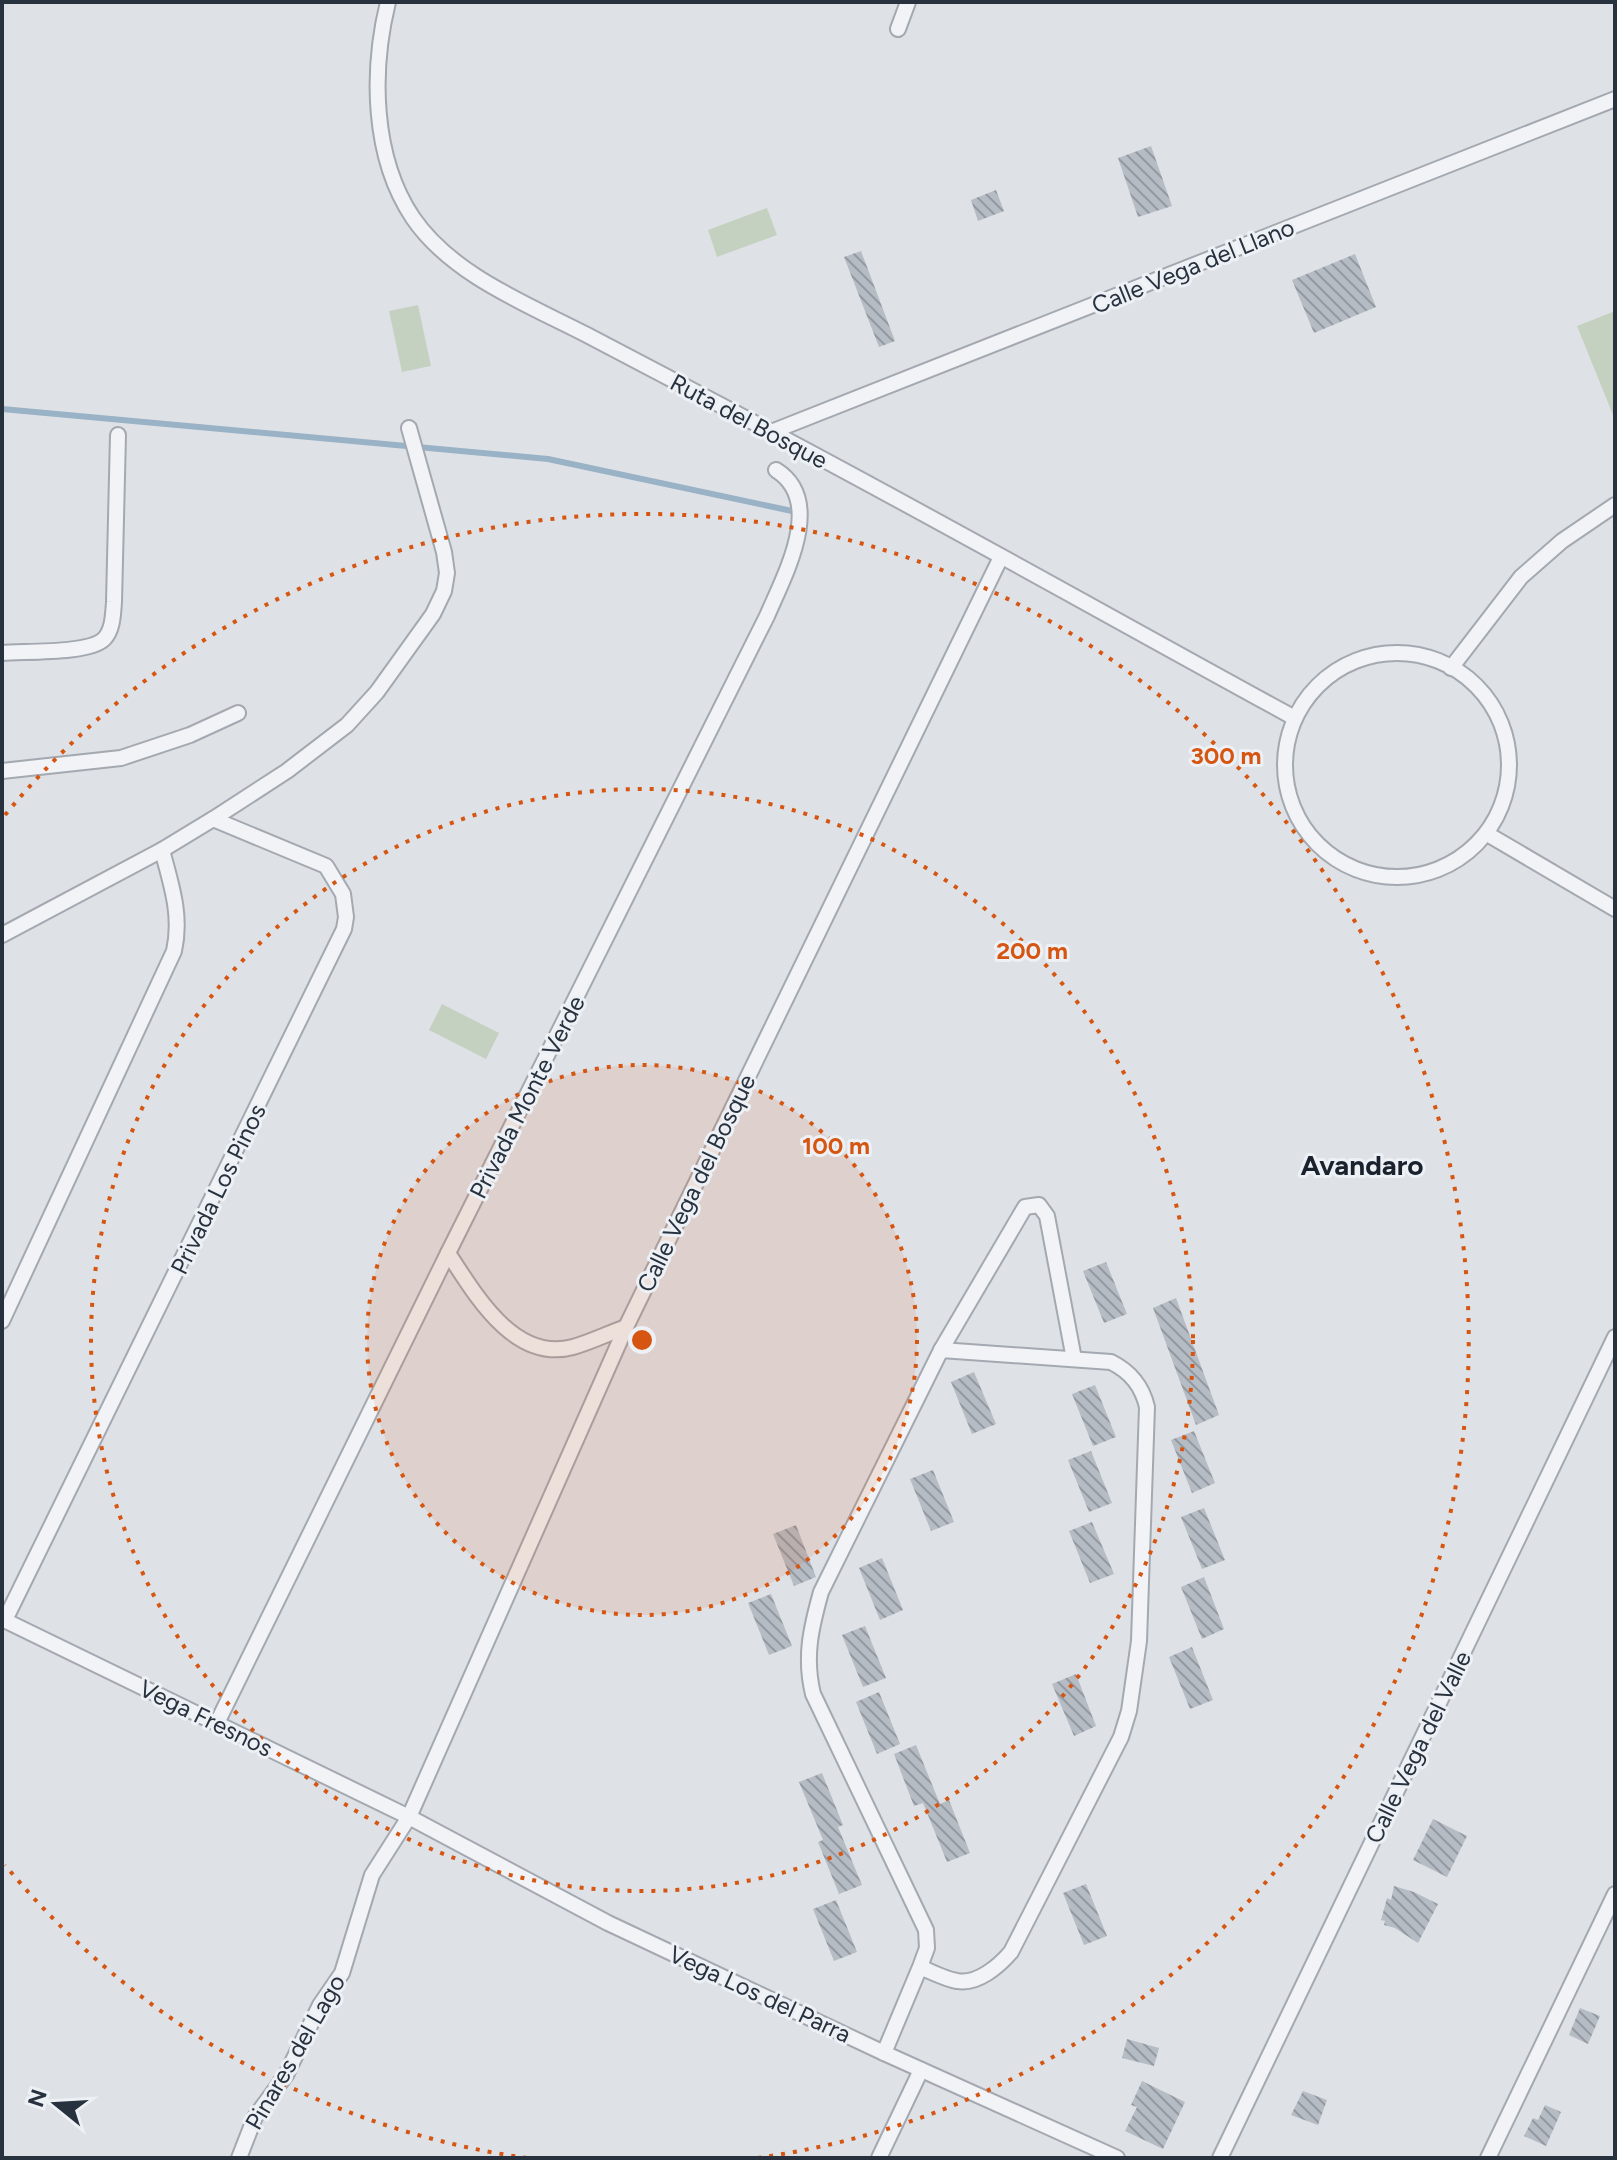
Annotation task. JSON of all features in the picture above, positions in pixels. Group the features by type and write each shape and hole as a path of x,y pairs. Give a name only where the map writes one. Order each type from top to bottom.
{"street":[{"name":"Ruta del Bosque","path":"388,2 381,30 379,74 380,123 386,156 398,190 414,219 439,247 489,283 771,432 1291,716"},
{"path":"898,29 908,2"},
{"name":"Calle Vega del Llano","path":"771,432 1615,99"},
{"path":"2,935 162,850 213,819 308,756 347,725 377,692 433,614 444,591 447,573 444,552 409,428"},
{"path":"2,653 90,646 103,640 111,627 115,589 118,435"},
{"name":"Privada Monte Verde","path":"217,1723 448,1253 740,673 787,569 800,529 800,509 795,489 776,470"},
{"path":"1451,668 1521,577 1562,541 1615,505"},
{"name":"Calle Vega del Bosque","path":"409,1817 626,1327 1001,557"},
{"path":"1413,655 1451,668 1484,693 1502,719 1511,749 1512,779 1505,809 1489,835 1462,859 1428,873 1391,875 1355,867 1322,848 1298,820 1284,786 1281,751 1291,716 1320,679 1363,657 1413,655"},
{"path":"2,771 121,758 190,735 238,713"},
{"name":"Privada Los Pinos","path":"4,1619 344,929 343,894 326,866 213,819"},
{"path":"1489,835 1615,909"},
{"path":"2,1321 174,951 178,910 162,850"},
{"path":"884,2053 927,1948 924,1921 813,1694 807,1658 809,1635 821,1592 941,1350 1025,1207 1033,1205 1044,1208 1047,1216 1074,1359"},
{"path":"448,1253 503,1327 525,1341 548,1349 571,1348 626,1327"},
{"name":"Calle Vega del Valle","path":"1220,2158 1615,1337"},
{"path":"920,1967 959,1982 975,1979 994,1968 1011,1952 1121,1737 1129,1711 1139,1641 1147,1407 1139,1385 1122,1367 1111,1362 941,1350"},
{"name":"Vega Fresnos","path":"4,1619 409,1817"},
{"name":"Vega Los del Parra","path":"409,1817 608,1923 1117,2158"},
{"name":"Pinares del Lago","path":"239,2158 255,2117 286,2075 320,2005 342,1973 372,1875 409,1817"},
{"path":"1488,2158 1615,1894"},
{"path":"879,2158 921,2070"}],"green space":[{"path":"767,208 777,235 717,257 708,230"},
{"path":"418,305 431,366 402,372 389,311"},
{"path":"1615,311 1615,420 1577,326"},
{"path":"442,1004 499,1033 486,1059 429,1030"}],"building":[{"path":"1151,146 1172,206 1138,217 1118,158"},
{"path":"996,190 1004,211 978,221 971,200"},
{"path":"861,251 895,341 879,347 844,257"},
{"path":"1355,254 1376,307 1314,333 1292,280"},
{"path":"1106,1262 1127,1314 1104,1323 1083,1271"},
{"path":"1176,1298 1219,1415 1196,1425 1153,1308"},
{"path":"974,1372 996,1424 972,1434 951,1382"},
{"path":"1095,1385 1116,1437 1093,1446 1072,1394"},
{"path":"1194,1431 1215,1483 1192,1493 1171,1440"},
{"path":"1091,1451 1112,1503 1089,1512 1068,1460"},
{"path":"933,1470 954,1522 931,1531 910,1479"},
{"path":"1204,1508 1225,1560 1202,1569 1181,1517"},
{"path":"1092,1522 1114,1574 1090,1583 1069,1531"},
{"path":"796,1525 816,1577 794,1586 773,1534"},
{"path":"882,1558 903,1610 880,1620 859,1568"},
{"path":"1204,1577 1224,1629 1202,1639 1181,1587"},
{"path":"771,1594 792,1646 769,1655 748,1603"},
{"path":"865,1626 886,1678 863,1687 842,1635"},
{"path":"1192,1647 1213,1700 1190,1709 1169,1657"},
{"path":"1076,1674 1096,1726 1074,1736 1052,1684"},
{"path":"879,1692 900,1744 877,1754 856,1702"},
{"path":"916,1745 940,1804 949,1800 970,1853 947,1862 923,1803 914,1806 894,1754"},
{"path":"822,1773 843,1825 838,1827 862,1885 839,1894 818,1842 823,1840 799,1782"},
{"path":"1433,1819 1467,1836 1447,1877 1413,1860"},
{"path":"1086,1884 1107,1936 1084,1945 1063,1893"},
{"path":"1394,1886 1438,1904 1418,1943 1395,1928 1384,1925 1385,1921 1381,1920"},
{"path":"836,1900 857,1952 834,1961 813,1909"},
{"path":"1580,2008 1600,2016 1588,2044 1569,2035"},
{"path":"1127,2039 1159,2048 1154,2066 1122,2058"},
{"path":"1142,2081 1185,2102 1163,2149 1125,2131 1137,2107 1131,2105"},
{"path":"1303,2091 1327,2100 1318,2125 1291,2115"},
{"path":"1545,2105 1561,2112 1546,2146 1524,2136 1533,2118 1538,2120"}],"waterway":[{"path":"2,409 548,459 792,511"}],"district":[{"name":"Avandaro","path":"1362,1165"}]}
